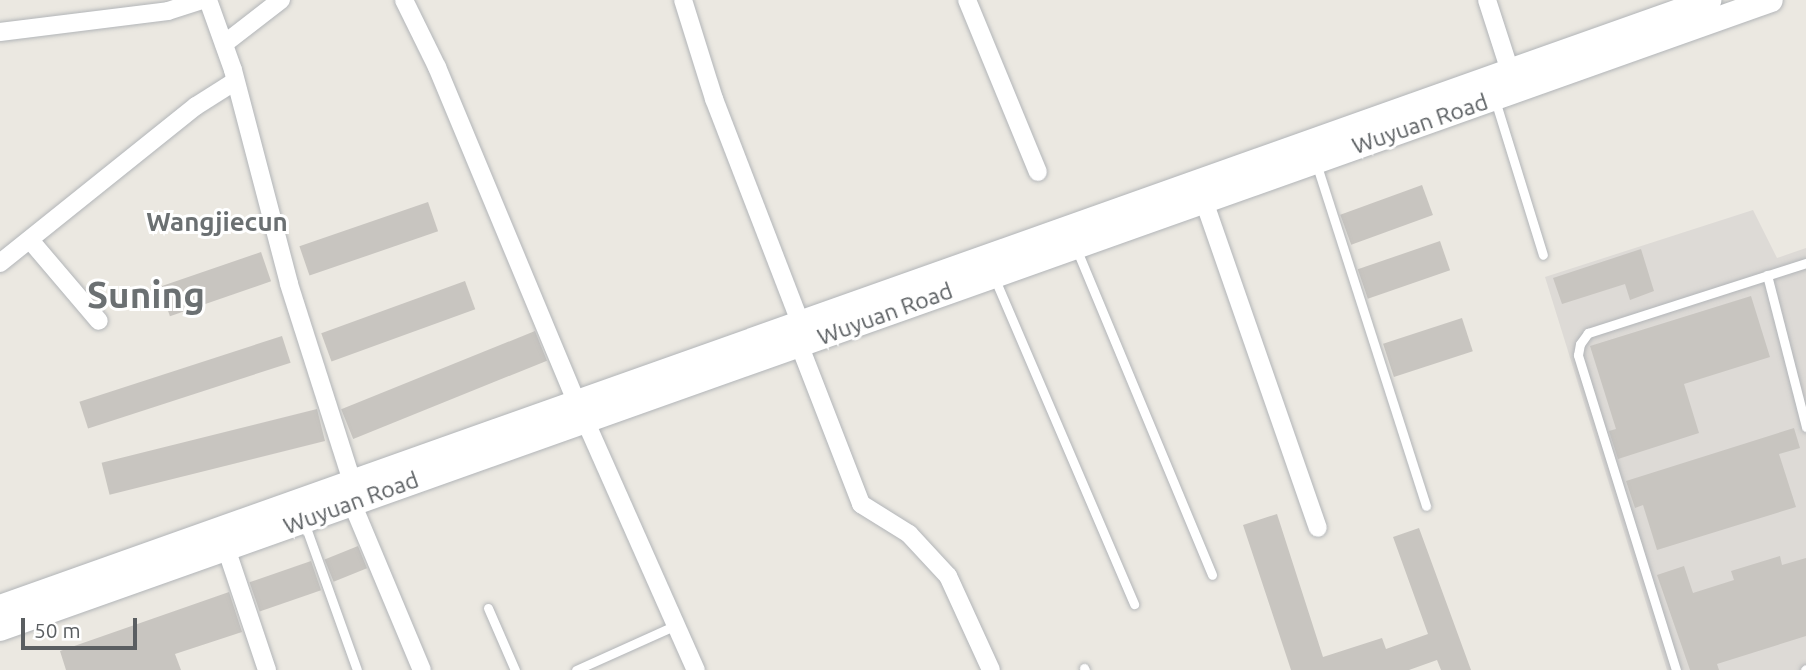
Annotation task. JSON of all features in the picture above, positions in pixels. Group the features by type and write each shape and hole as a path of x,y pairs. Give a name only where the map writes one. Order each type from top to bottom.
{"main road":[{"name":"Wuyuan Road","path":"0,607 352,492 799,333 1709,0"},
{"name":"Wuyuan Road","path":"799,333 994,275 1772,0"},
{"name":"Wuyuan Road","path":"0,629 304,520 352,492"}],"street":[{"path":"0,32 168,11 205,0 224,44 289,284 352,492 422,670"},
{"path":"224,44 281,0"},
{"path":"404,0 438,67 580,411 696,670"},
{"path":"682,0 714,99 860,504 909,534 948,576 991,670"},
{"path":"967,0 1038,172"},
{"path":"1487,0 1510,71"},
{"path":"0,263 196,106 234,82"},
{"path":"1204,201 1318,528"},
{"path":"30,240 99,321"},
{"path":"226,548 267,670"}],"lane":[{"path":"1495,98 1543,255"},
{"path":"1316,161 1426,506"},
{"path":"1076,246 1212,575"},
{"path":"1676,670 1578,355 1580,344 1588,333 1806,263"},
{"path":"994,275 1135,604"},
{"path":"1767,275 1806,427"},
{"path":"304,520 357,670"},
{"path":"488,608 515,670"},
{"path":"576,670 676,625"}],"shaded area":[{"path":"1753,210 1777,258 1806,248 1806,670 1667,670 1545,277"}],"building":[{"path":"1422,185 1433,215 1351,245 1340,215"},
{"path":"428,202 438,231 310,276 299,246"},
{"path":"1440,241 1450,270 1368,299 1358,269"},
{"path":"1641,249 1654,291 1630,300 1625,284 1562,304 1553,278"},
{"path":"261,252 271,281 170,316 160,287"},
{"path":"465,281 475,309 331,362 321,333"},
{"path":"1751,296 1770,357 1684,384 1699,433 1618,459 1609,431 1616,429 1590,346"},
{"path":"1462,318 1473,351 1394,377 1383,344"},
{"path":"535,331 547,361 353,439 341,409"},
{"path":"282,336 291,363 88,428 79,402"},
{"path":"317,409 325,441 110,495 102,463"},
{"path":"1794,428 1800,448 1779,454 1796,507 1657,550 1643,505 1635,508 1626,481"},
{"path":"1277,514 1323,657 1382,638 1386,649 1428,634 1393,537 1419,528 1471,670 1441,670 1437,660 1409,670 1291,670 1243,525"},
{"path":"358,546 367,568 334,582 325,559"},
{"path":"1780,556 1782,565 1806,558 1806,636 1717,664 1719,670 1690,670 1657,575 1684,566 1693,593 1734,580 1731,571"},
{"path":"311,561 321,590 260,611 250,582"},
{"path":"229,592 242,632 175,654 181,670 66,670 60,651"}],"district":[{"name":"Wangjiecun","path":"217,222"},
{"name":"Suning","path":"146,295"}]}
